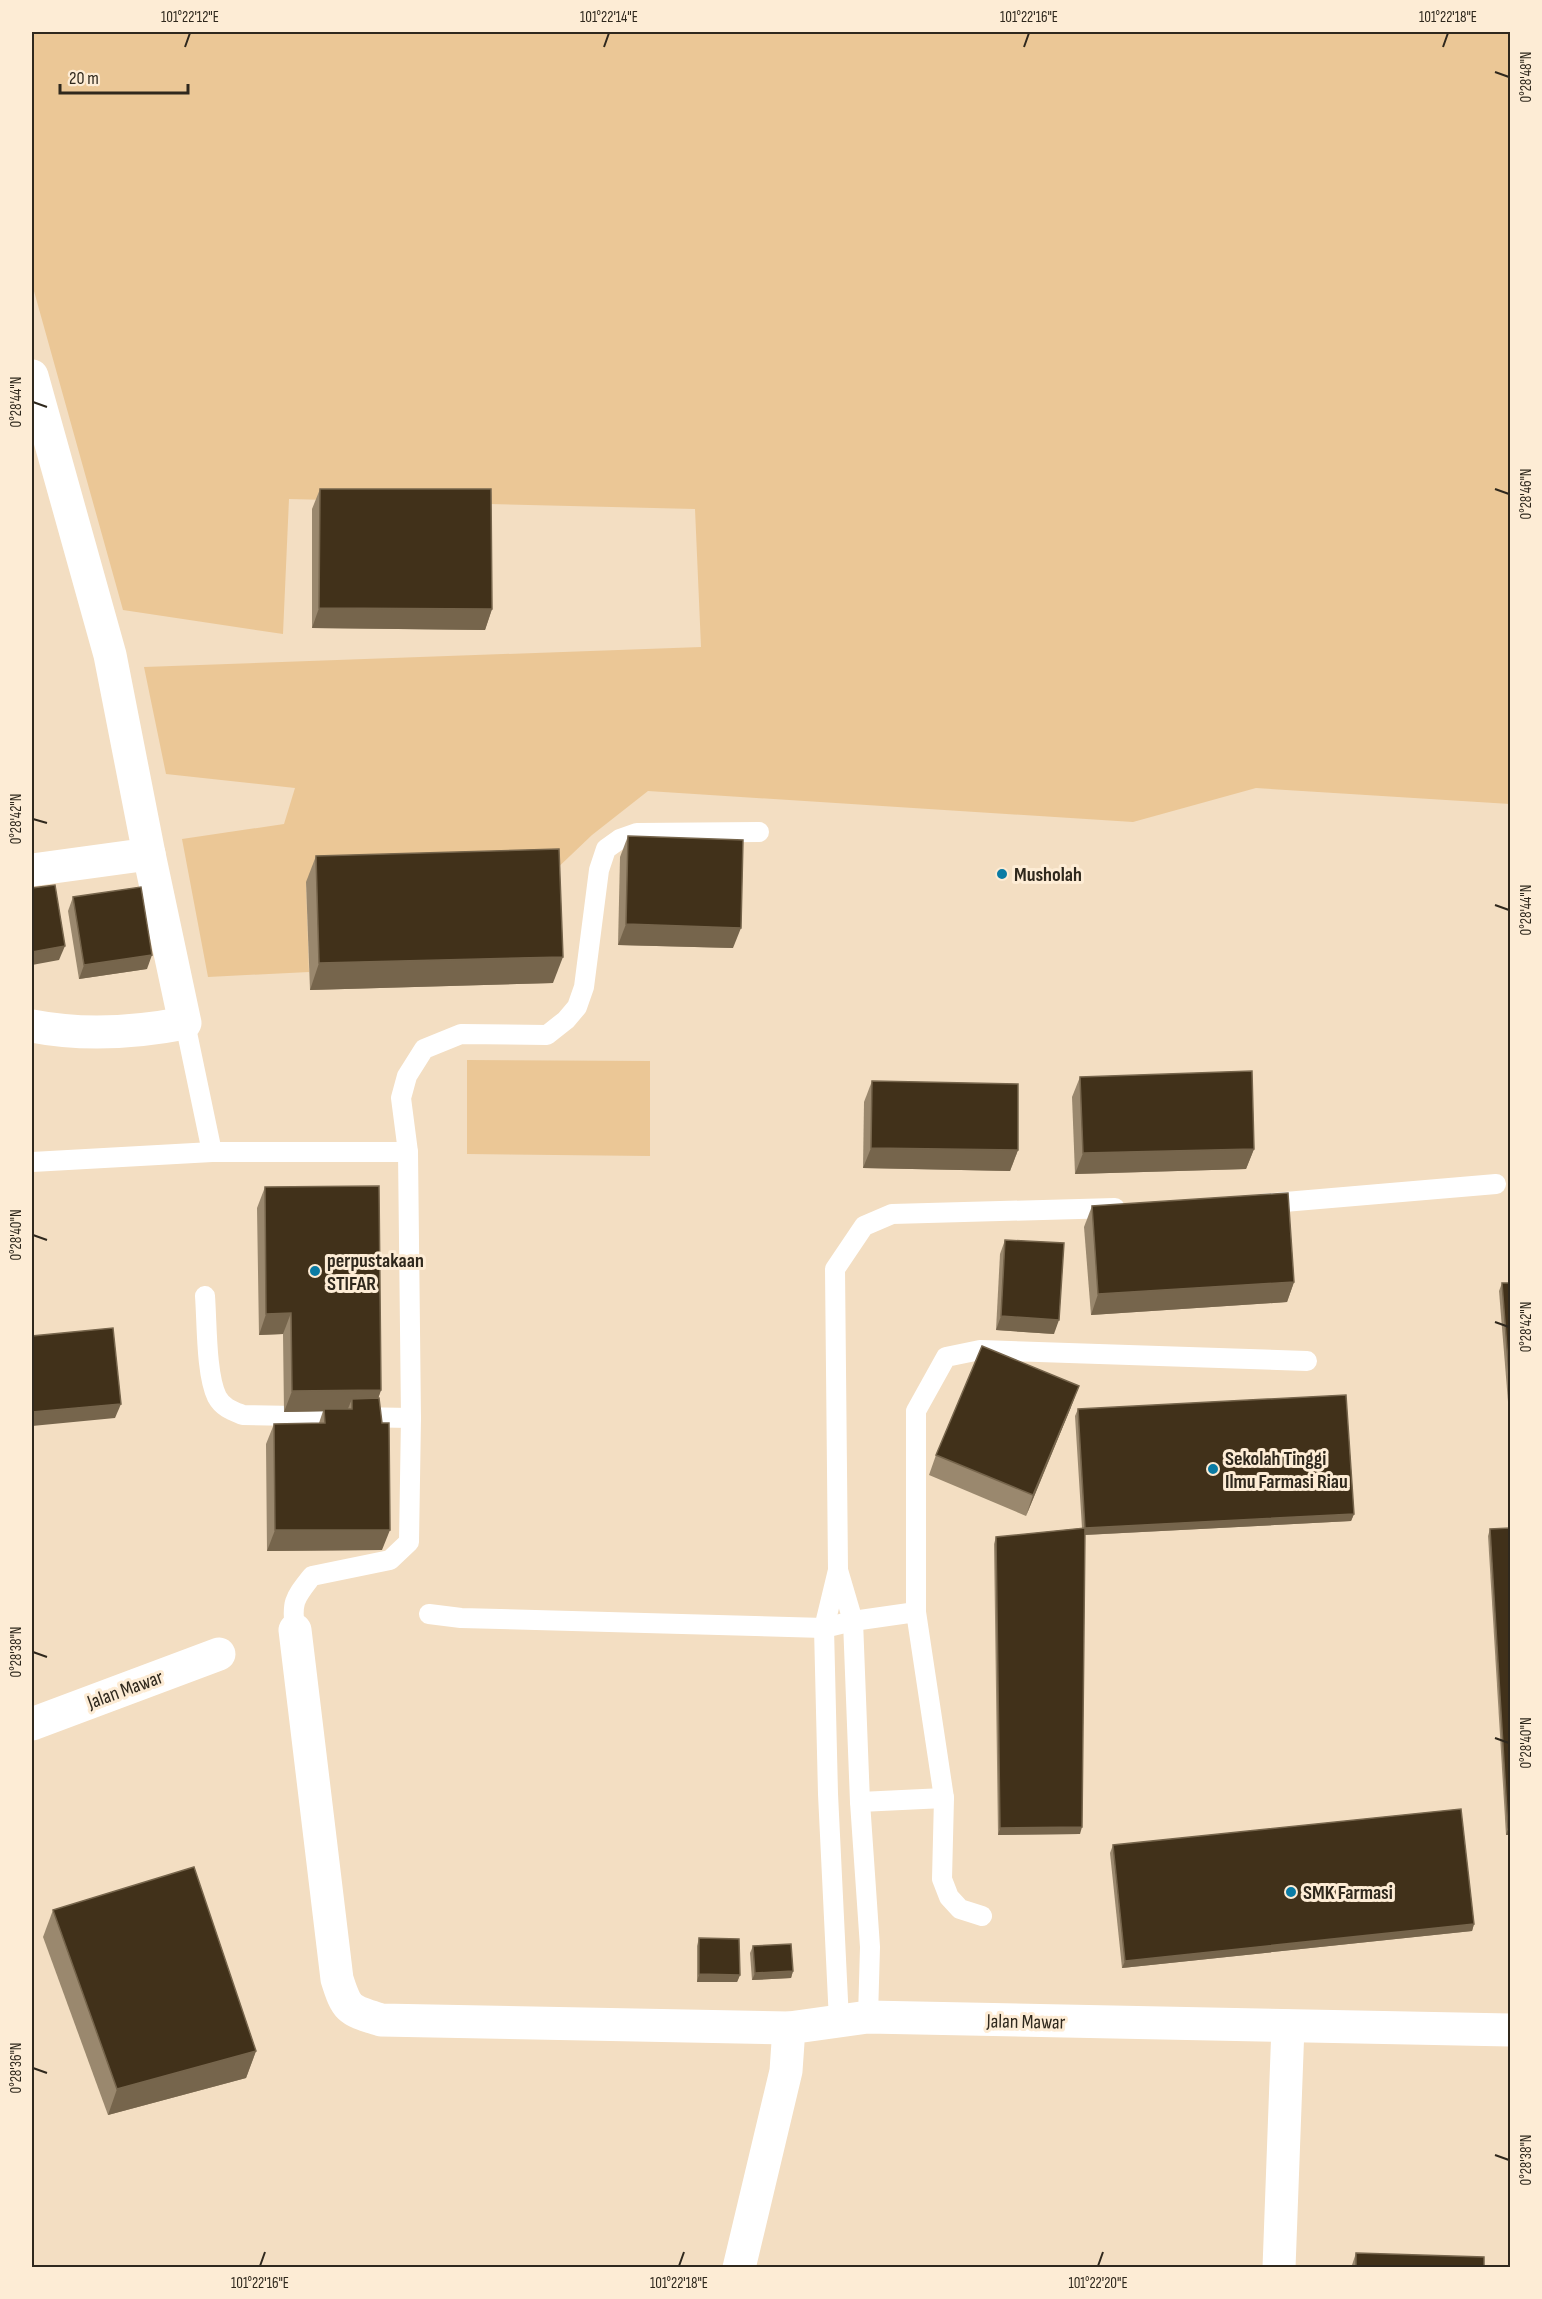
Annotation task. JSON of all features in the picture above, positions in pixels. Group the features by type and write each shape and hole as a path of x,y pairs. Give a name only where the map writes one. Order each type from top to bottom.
{"street":[{"path":"32,376 110,655 185,1023 148,1030 93,1033 32,1026"},
{"path":"32,870 149,854"},
{"name":"Jalan Mawar","path":"295,1630 338,1979 348,2007 381,2020 789,2028 853,2019 1510,2030"},
{"name":"Jalan Mawar","path":"32,1724 219,1654"},
{"path":"1279,2268 1288,2026"},
{"path":"739,2268 786,2071 789,2028"}],"lane":[{"path":"295,1630 292,1609 297,1596 312,1576 390,1560 409,1542 411,1418 408,1152 401,1098 408,1076 424,1049 461,1034 547,1035 566,1020 577,1007 584,987 598,870 606,849 620,839 637,833 759,832"},
{"path":"185,1023 212,1152"},
{"path":"32,1162 212,1152 408,1152"},
{"path":"1244,1205 1496,1185"},
{"path":"853,2019 828,1794 824,1628 838,1570 835,1269 864,1226 892,1214 1139,1208"},
{"path":"205,1296 212,1382 218,1398 228,1409 243,1415 411,1418"},
{"path":"982,1916 960,1909 949,1897 942,1879 944,1798 916,1612 916,1411 946,1357 980,1350 1307,1361"},
{"path":"838,1570 853,1621 860,1802 870,1947 853,2019"},
{"path":"429,1614 461,1618 824,1628 853,1621 916,1612"},
{"path":"860,1802 944,1798"}],"shaded area":[{"path":"32,32 1510,32 1510,804 1256,788 1133,822 648,791 592,835 550,875 306,882 309,972 208,977 182,839 284,824 295,788 166,774 144,667 701,647 695,509 289,499 283,634 123,610 32,284"},
{"path":"467,1060 650,1061 650,1156 467,1154"}],"building":[{"path":"320,489 491,489 492,609 319,608"},
{"path":"628,836 743,840 741,928 626,924"},
{"path":"559,849 563,957 319,963 316,856"},
{"path":"55,885 65,946 32,952 32,888"},
{"path":"141,887 152,955 84,965 73,897"},
{"path":"1252,1071 1254,1149 1083,1153 1080,1077"},
{"path":"872,1081 1018,1084 1018,1150 871,1148"},
{"name":"perpustakaan STIFAR","path":"379,1186 381,1390 292,1391 291,1313 266,1314 265,1187"},
{"path":"1288,1193 1294,1282 1098,1294 1092,1206"},
{"path":"1005,1240 1064,1243 1059,1320 1001,1316"},
{"path":"1502,1283 1510,1283 1510,1388"},
{"path":"113,1328 121,1404 32,1412 32,1336"},
{"path":"982,1346 1079,1386 1033,1495 936,1455"},
{"name":"Sekolah Tinggi Ilmu Farmasi Riau","path":"1346,1395 1354,1514 1085,1528 1078,1409"},
{"path":"379,1398 382,1423 389,1423 390,1530 275,1530 274,1424 325,1423 324,1409 352,1409 352,1399"},
{"path":"1085,1528 1082,1827 1000,1828 996,1537"},
{"path":"1510,1528 1510,1828 1508,1828 1490,1529"},
{"name":"SMK Farmasi","path":"1461,1809 1474,1924 1125,1961 1113,1845"},
{"path":"194,1867 256,2051 117,2089 53,1910"},
{"path":"699,1938 739,1939 740,1975 699,1974"},
{"path":"791,1944 793,1971 755,1973 753,1946"},
{"path":"1356,2253 1484,2257 1484,2268 1356,2268"}],"place":[{"name":"Musholah","path":"1002,874"},
{"name":"perpustakaan STIFAR","path":"315,1271"},
{"name":"Sekolah Tinggi Ilmu Farmasi Riau","path":"1213,1469"},
{"name":"SMK Farmasi","path":"1291,1892"}]}
